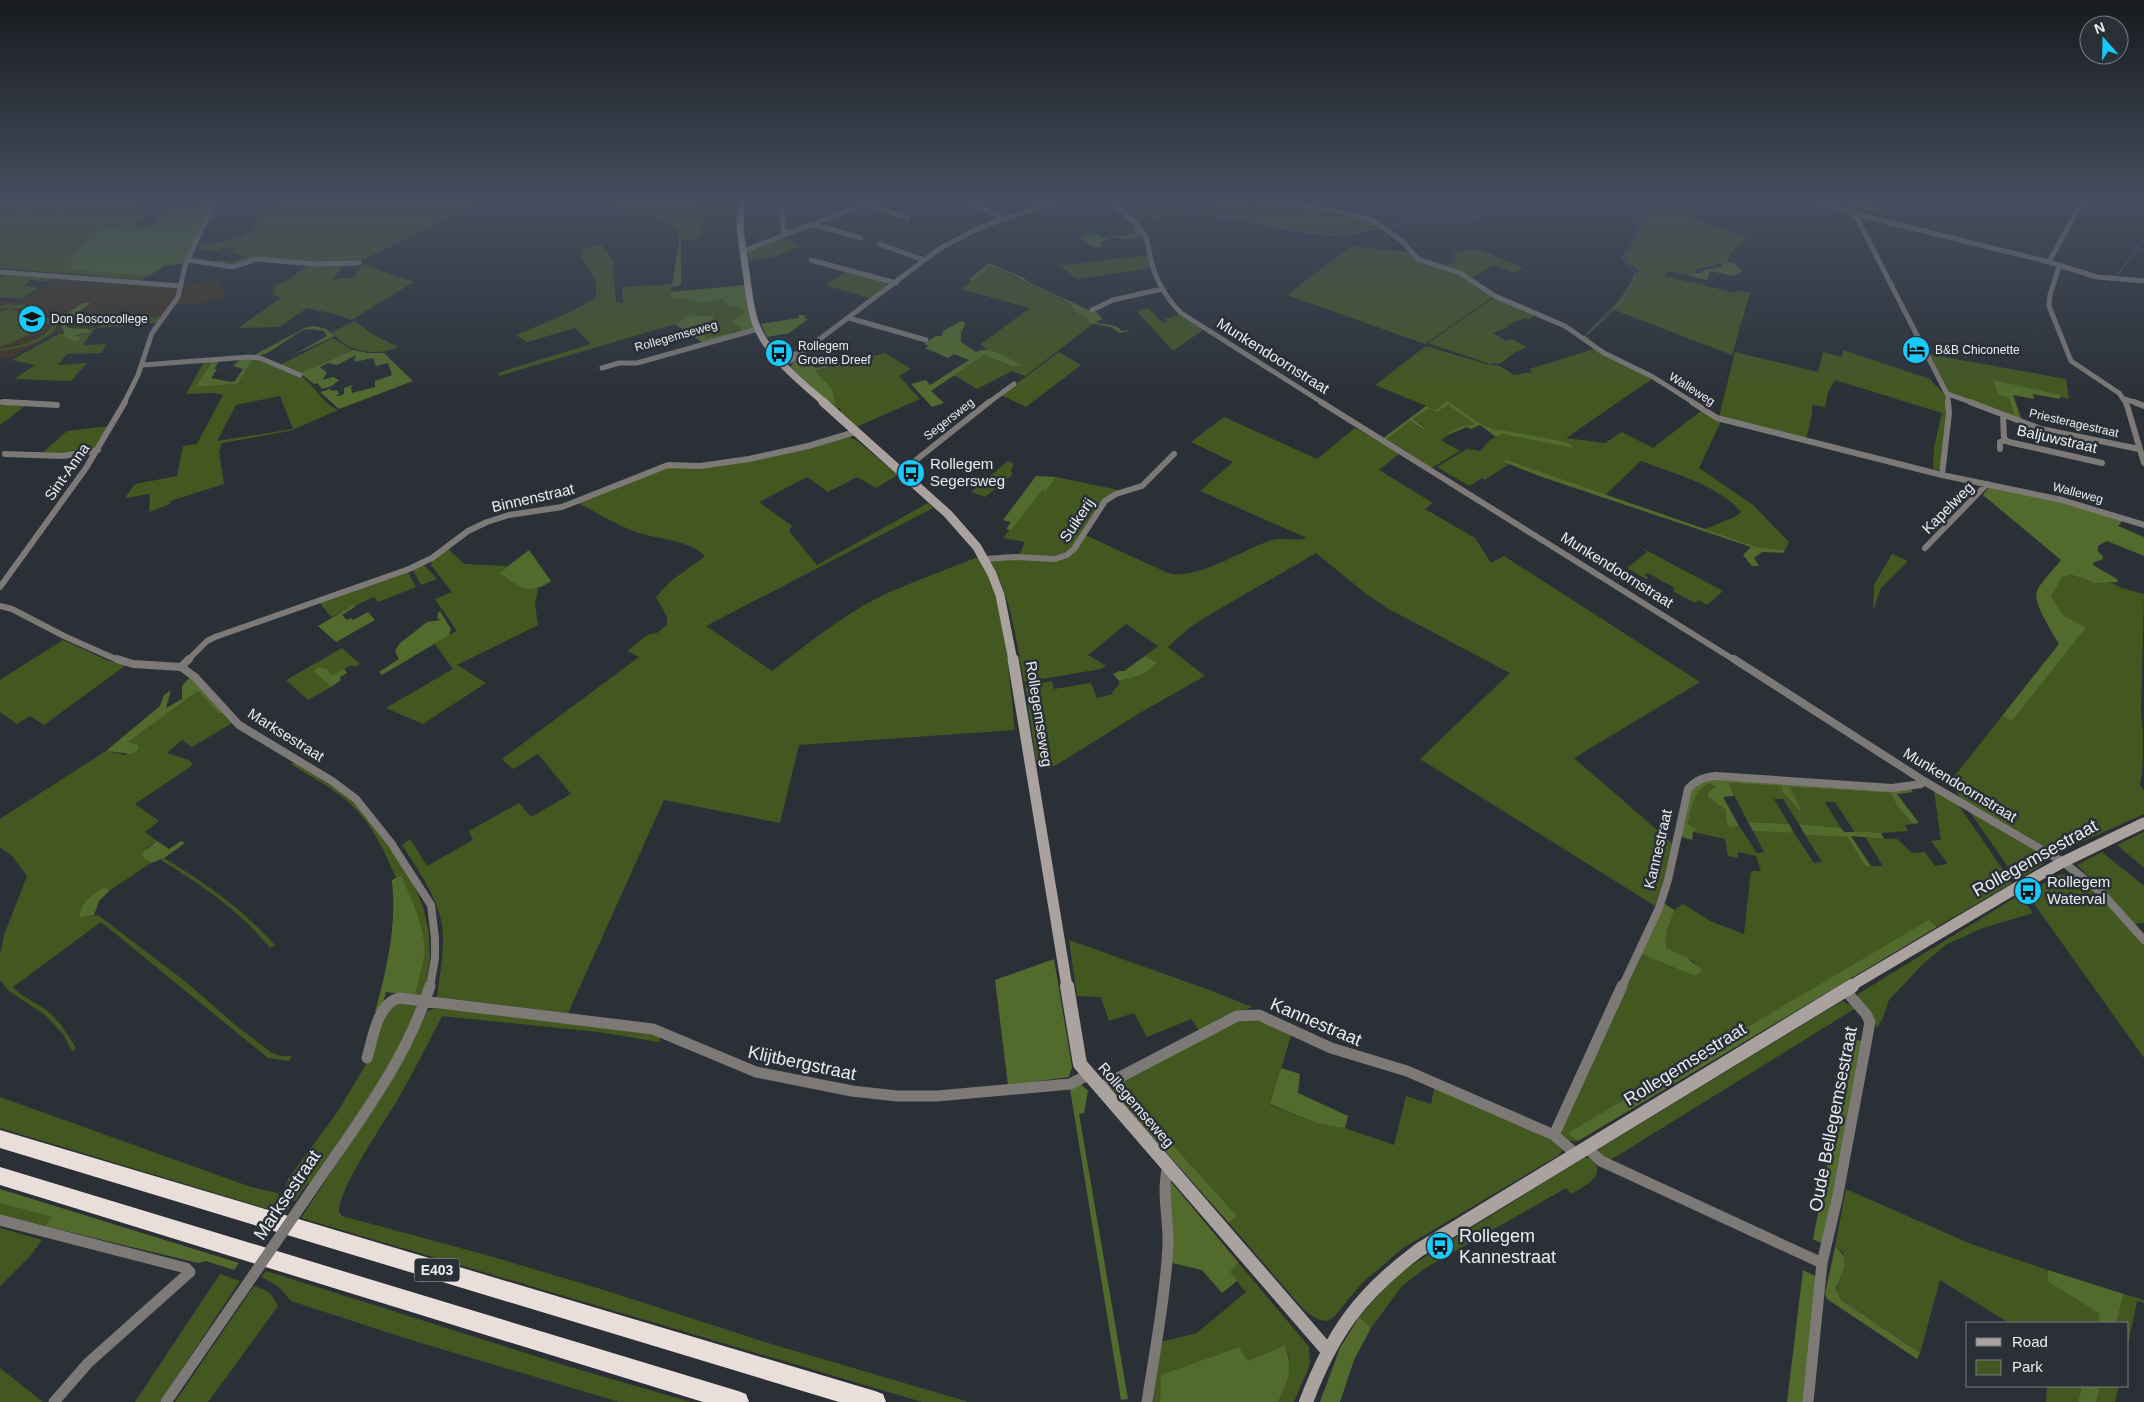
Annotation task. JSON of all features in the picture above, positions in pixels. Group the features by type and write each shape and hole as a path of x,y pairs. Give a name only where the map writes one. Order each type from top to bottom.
{"highway":[{"name":"E403","path":"0,1139 874,1402"},
{"name":"E403","path":"0,1176 738,1402"}],"street":[{"name":"Sint-Anna","path":"0,586 98,450 123,406 142,365 152,333 175,302 186,265"},
{"path":"225,265 233,267 238,265"},
{"name":"Rollegemseweg","path":"745,265 752,313 758,329 781,362 855,432 949,514 971,539 985,559 997,584 1006,616 1080,1064 1327,1350"},
{"path":"831,265 896,283"},
{"path":"781,362 792,360 917,265"},
{"name":"Munkendoornstraat","path":"1152,265 1172,306 1188,319 1733,659 1924,781 2063,862 2102,892 2144,940"},
{"name":"Walleweg","path":"1439,265 1460,273 1495,296 1565,326 1604,353 1652,377 1717,418 1942,475 2070,502 2144,525"},
{"path":"1882,265 1948,394 1949,414 1942,475"},
{"path":"2056,265 2104,279 2144,281"},
{"path":"2059,267 2050,295 2049,306 2071,362 2120,393 2126,402 2144,463"},
{"path":"0,272 168,286 181,285"},
{"path":"1092,310 1113,300 1162,289"},
{"path":"849,318 926,340"},
{"name":"Rollegemseweg","path":"602,368 619,363 634,364 758,329"},
{"path":"142,365 249,356 260,358 300,374"},
{"name":"Segersweg","path":"899,471 906,468 1014,384"},
{"name":"Priesteragestraat","path":"1948,394 2041,429 2139,449"},
{"path":"0,402 58,405"},
{"path":"2126,402 2144,408"},
{"name":"Baljuwstraat","path":"2002,415 2004,439 2006,440"},
{"name":"Binnenstraat","path":"181,666 207,641 410,569 432,558 468,531 497,518 562,507 668,465 700,466 749,459 808,446 855,432"},
{"name":"Baljuwstraat","path":"2000,449 2000,442 2006,440 2024,446 2102,462"},
{"path":"6,454 63,456 98,450"},
{"name":"Suikerij","path":"985,559 1014,557 1055,559 1067,556 1074,549 1105,500 1116,494 1142,486 1174,454"},
{"name":"Kapelweg","path":"1924,548 1988,484"},
{"path":"0,606 12,609 64,636 118,660 133,664 181,666"},
{"name":"Marksestraat","path":"166,1402 394,1069 411,1037 426,1001 435,958 435,938 431,905 391,843 356,799 332,781 239,726 195,677 181,666"},
{"name":"Kannestraat","path":"1554,1135 1660,908 1691,783 1699,779 1716,776 1892,788 1922,784 1924,781"},
{"name":"Rollegemsestraat","path":"1306,1402 1327,1350 1346,1318 1363,1296 1400,1263 1845,990 2063,862 2144,823"},
{"name":"Oude Bellegemsestraat","path":"1808,1402 1822,1263 1837,1199 1870,1022 1866,1014 1845,990"},
{"path":"367,1058 383,1008 387,1003 399,998 426,1001"},
{"name":"Klijtbergstraat","path":"426,1001 654,1029 756,1072 852,1091 897,1096 937,1096 1070,1084 1088,1075"},
{"name":"Kannestraat","path":"1099,1088 1237,1016 1258,1015 1331,1048 1407,1072 1554,1135 1581,1151"},
{"path":"1581,1151 1822,1263"},
{"name":"Rollegemseweg","path":"1147,1402 1165,1276 1168,1242 1163,1188 1168,1166"},
{"path":"0,1220 186,1268 190,1272 88,1363 54,1402"}],"shaded area":[{"name":"Don Boscocollege","path":"56,279 178,289 161,317 102,321 87,330 67,327 63,323 69,316 60,322 64,332 63,336 56,332 13,357 0,359 0,302 21,302"},
{"path":"220,280 216,292 223,290 224,298 201,303 176,305 185,285"}],"green space":[{"path":"0,265 163,265 161,269 141,280 0,268"},
{"path":"71,265 167,265 147,276 71,269"},
{"path":"307,265 344,265 333,279 353,278 362,265 367,265 414,282 351,320 339,315 307,308 279,327 238,328 282,297 272,295 275,285 287,281"},
{"path":"586,265 613,265 616,302 623,303 622,287 672,284 670,299 687,299 702,303 722,299 730,307 737,306 746,313 736,319 736,325 742,329 708,339 704,333 709,322 713,320 704,316 695,316 677,322 679,323 499,376 497,373 591,344 575,328 527,342 516,335 573,311 594,299 596,296 596,283"},
{"path":"675,265 681,265 681,285 672,287"},
{"path":"986,265 995,265 1091,311 1094,310 1103,319 1097,321 1098,323 1116,326 1122,331 1132,330 1120,333 1111,327 1090,323 1086,317 1078,314 1068,303 1060,298 990,266 973,281 968,280"},
{"path":"1150,265 1150,268 1077,279 1060,266"},
{"path":"1326,265 1433,265 1456,273 1494,296 1425,344 1287,295"},
{"path":"1448,265 1493,265 1470,278 1444,267"},
{"path":"1495,265 1517,265 1523,268 1515,273"},
{"path":"1632,265 1713,265 1697,269 1691,276 1668,271 1665,276 1735,293 1737,290 1750,293 1732,355 1612,309 1586,336 1606,353 1583,337 1619,300 1637,272 1637,269"},
{"path":"1721,265 1736,265 1742,271 1734,276 1710,271 1707,280 1691,276 1692,273 1702,273 1704,270 1722,267"},
{"path":"990,266 1062,300 1093,324 1025,376 1012,371 977,389 954,375 984,355 1014,367 1020,365 986,349 981,344 1030,308 961,289"},
{"path":"847,271 886,282 888,285 872,299 826,285"},
{"path":"6,275 53,278 48,282 31,280 23,286 38,288 22,299 0,297 0,277"},
{"path":"744,285 755,328 703,343 675,324 691,315 713,316 713,320 709,322 704,333 707,338 739,331 742,328 734,324 735,320 745,312 737,306 730,307 722,299 702,303 687,299 670,299 671,292"},
{"path":"1495,297 1535,315 1528,320 1525,318 1507,325 1508,327 1493,333 1506,341 1512,339 1527,347 1514,353 1501,363 1490,364 1428,343"},
{"path":"83,303 91,303 63,323 69,328 89,329 90,332 76,335 81,339 74,342 63,336 64,332 60,322 68,316 65,315"},
{"path":"8,304 25,305 58,323 55,330 42,340 0,351 0,349 36,340 48,332 52,326 20,308 0,308 0,306"},
{"path":"10,308 46,328 0,347 0,312"},
{"path":"1148,308 1163,323 1167,321 1165,319 1179,315 1203,330 1173,351 1137,311"},
{"path":"799,315 806,315 804,318 808,319 789,333 767,337 761,324 799,318"},
{"path":"161,317 156,323 99,328 102,321"},
{"path":"355,321 372,334 398,347 381,352 362,351 345,344 332,332"},
{"path":"961,321 966,323 961,332 961,342 976,352 981,350 993,351 1021,365 1014,367 984,355 931,391 944,403 932,407 911,384 926,380 930,385 969,360 954,354 948,358 925,348 929,346 924,344 936,336 942,336 943,331"},
{"path":"315,326 326,329 335,336 293,355 327,336 324,331 306,329 264,354 252,356 307,327"},
{"path":"92,327 95,328 83,345 107,344 101,353 67,354 58,365 87,363 71,381 14,379 35,365 12,360 60,333 74,342 79,338 76,336 87,333"},
{"path":"333,338 352,350 300,373 280,365"},
{"path":"1426,346 1486,364 1500,366 1514,375 1532,372 1529,369 1594,349 1652,379 1566,438 1605,443 1622,432 1653,448 1701,411 1721,421 1699,468 1753,505 1789,542 1785,550 1757,547 1705,529 1735,517 1741,512 1732,503 1708,487 1641,461 1605,495 1504,462 1509,464 1485,480 1482,478 1469,486 1437,467 1467,449 1480,451 1490,440 1503,434 1570,444 1494,429 1481,424 1447,402 1436,410 1375,385"},
{"path":"353,350 368,353 384,353 413,381 339,409 320,392 330,389 332,391 337,390 339,394 336,396 340,396 344,394 344,388 353,385 351,388 352,393 375,387 375,381 392,375 388,363 376,366 373,358 354,362 356,355 337,365 328,363 320,367 327,373 322,380 333,377 339,380 332,386 322,389 317,383 314,384 300,373"},
{"path":"1843,350 1930,379 1942,391 1947,403 1947,412 1940,470 1933,469 1934,447 1942,413 1835,380 1828,392 1825,407 1812,405 1806,440 1719,417 1735,352 1818,372 1823,352 1842,357"},
{"path":"1059,352 1081,365 1026,407 1001,395"},
{"path":"885,353 911,369 899,376 920,399 856,427 845,415 843,416 840,408 835,409 830,404 815,371"},
{"path":"1928,354 2066,379 2069,399 1994,381 1998,395 2009,398 2014,417 1948,391"},
{"path":"243,357 254,358 237,384 196,387 214,359 221,358 211,378 235,381 243,369 233,366"},
{"path":"798,357 816,368 853,360 815,371 832,389 835,403 830,404 790,367"},
{"path":"254,358 302,377 327,403 338,410 290,431 222,443 219,452 224,484 170,501 170,504 149,512 150,494 125,498 135,484 177,476 183,446 197,444 223,395 215,393 186,394 205,360 214,359 197,387 237,384","holes":["280,396 293,429 217,441 236,405"]},
{"path":"1993,380 2060,395 2060,399 2033,394 2034,399 2013,395 2022,421 2014,417 2009,398 1998,395"},
{"path":"1447,401 1481,424 1494,429 1557,440 1570,444 1573,448 1503,434 1496,437 1480,425 1471,429 1467,427 1450,434 1447,433 1475,424 1448,405 1437,412 1428,409 1413,419 1425,428 1423,429 1410,421 1387,439 1408,453 1406,454 1382,439 1426,406 1436,410"},
{"path":"0,404 25,406 0,425"},
{"path":"1448,405 1476,424 1448,433 1450,434 1441,440 1460,451 1433,467 1430,467 1387,439 1410,421 1423,429 1425,427 1413,419 1428,409 1437,412"},
{"path":"1224,417 1317,459 1355,428 1400,453 1379,470 1433,503 1425,509 1475,538 1491,563 1504,556 1700,682 1574,758 1672,843 1665,876 1655,906 1420,759 1510,673 1387,608 1365,593 1316,553 1204,618 1189,628 1168,647 1205,676 1138,714 1058,764 1048,768 1037,767 1025,685 1052,681 1054,689 1091,683 1097,698 1113,694 1112,692 1119,685 1119,681 1137,677 1156,664 1145,656 1158,646 1126,624 1088,655 1106,666 1101,669 1024,682 1009,605 991,562 995,560 1059,560 1085,535 1168,573 1179,574 1205,569 1258,545 1274,540 1307,538 1200,491 1233,462 1191,442"},
{"path":"109,426 96,448 83,452 41,454 67,431"},
{"path":"849,437 856,440 898,475 876,488 857,477 828,492 807,477 759,502 792,526 789,531 817,565 928,503 933,508 706,626 772,671 857,609 888,593 978,557 987,572 1000,615 1005,639 1015,730 799,745 780,823 664,800 568,1013 437,997 443,946 440,916 429,888 402,845 410,839 427,866 473,840 469,831 519,803 531,817 571,794 538,754 513,769 502,759 639,657 627,651 649,634 657,633 667,625 667,617 656,597 671,581 704,557 696,549 688,545 631,530 578,503 666,466 697,467"},
{"path":"1506,460 1757,547 1785,550 1783,553 1762,552 1754,558 1759,566 1752,566 1743,555 1751,547 1542,477 1504,462"},
{"path":"1008,461 1014,464 1011,470 1012,475 985,497 971,492"},
{"path":"1036,476 1056,477 1046,491 1042,490 1011,530 1006,529 1011,522 1003,520"},
{"path":"1056,477 1123,491 1109,495 1069,552 1060,556 1019,555 1025,542 1003,538 1042,490 1046,491"},
{"path":"1990,486 2051,499 2123,520 2118,526 2144,537 2144,556 2107,541 2098,546 2098,551 2103,559 2093,563 2093,565 2117,579 2118,582 2095,583 2072,575 2062,577 2051,597 2064,616 2085,627 2085,629 2012,721 2002,716 2059,644 2044,618 2036,596 2041,584 2061,560 1983,495"},
{"path":"1640,547 1723,591 1707,605 1698,600 1695,603 1673,591 1675,588 1648,573 1645,575 1648,577 1646,579 1627,568 1647,552"},
{"path":"447,548 464,564 507,566 499,573 528,589 538,589 535,604 538,625 457,665 486,683 423,724 386,708 453,669 435,644 436,641 457,631 435,599 452,592 431,565 432,559"},
{"path":"529,550 551,581 543,586 530,589 519,586 499,573"},
{"path":"1892,554 1908,561 1881,588 1873,611 1874,585"},
{"path":"422,565 437,579 421,585 413,570"},
{"path":"408,572 416,587 378,602 374,597 331,617 319,602"},
{"path":"2072,575 2088,581 2112,583 2144,594 2141,712 2143,748 2140,785 2144,790 2144,814 2066,849 2053,851 1961,799 1950,782 2002,716 2012,721 2085,629 2064,616 2051,597 2062,577"},
{"path":"354,605 355,607 342,615 347,620 351,618 353,620 368,612 375,620 336,642 318,626"},
{"path":"440,611 451,629 449,635 382,675 379,672 399,659 395,651 399,644 427,622 441,620 437,618"},
{"path":"63,640 109,661 126,665 44,725 30,716 17,724 0,712 0,680"},
{"path":"342,648 360,664 355,667 351,665 331,677 315,671 331,687 308,700 286,680"},
{"path":"1145,656 1157,663 1144,673 1119,681 1113,674 1124,671"},
{"path":"317,667 327,669 331,676 344,669 347,673 340,677 341,680 331,687 314,671"},
{"path":"191,676 223,713 219,714 198,691 128,742 138,745 138,749 132,754 106,751 160,706 164,695 171,690 166,708 182,699 182,686"},
{"path":"198,691 219,714 223,713 232,723 192,747 182,740 167,753 189,760 193,765 135,804 159,821 145,832 157,841 146,848 146,859 151,863 109,891 106,888 80,918 98,915 186,982 233,1023 272,1053 281,1056 292,1056 289,1061 268,1058 101,922 13,987 58,1021 76,1048 72,1051 63,1034 45,1015 9,991 0,980 0,955 4,935 27,876 13,857 0,847 0,819 106,751 126,755 128,742"},
{"path":"294,762 349,797 369,819 412,880 423,907 429,933 430,959 425,992 422,995 415,996 422,969 400,875 396,878 376,836 355,808 333,790 291,764"},
{"path":"1705,779 1910,788 1913,792 1897,794 1919,823 1913,824 1896,804 1891,793 1789,787 1801,809 1799,810 1784,794 1781,786 1729,783 1734,796 1723,797 1739,826 1730,827 1727,822 1726,810 1708,797 1708,793 1715,787 1710,783 1700,790 1692,806 1688,824 1697,829 1693,832 1692,840 1679,836 1693,785"},
{"path":"1707,783 1715,787 1712,791 1726,810 1730,827 1739,826 1757,853 1764,852 1753,831 1794,833 1814,863 1822,862 1805,835 1847,837 1865,866 1883,866 1866,838 1897,839 1912,853 1925,852 1935,866 1948,864 1931,841 1941,840 1934,791 1957,803 2012,883 1937,927 1929,921 1569,1133 1578,1141 1568,1140 1560,1133 1641,954 1692,975 1695,962 1666,949 1667,931 1673,911 1683,904 1710,921 1744,934 1751,871 1761,871 1756,856 1738,852 1738,858 1728,856 1725,839 1693,832 1694,827 1688,825 1696,796"},
{"path":"1728,783 1781,786 1789,800 1801,809 1788,787 1891,793 1896,804 1913,824 1905,825 1908,831 1881,833 1854,831 1835,802 1825,802 1841,828 1799,824 1783,799 1774,799 1789,824 1748,822"},
{"path":"1968,809 2010,832 2032,847 2045,861 2043,864 2017,880"},
{"path":"1748,822 1789,824 1794,833 1753,831"},
{"path":"1799,824 1841,828 1844,832 1881,833 1884,839 1851,836 1871,866 1865,866 1847,837 1805,835"},
{"path":"2144,832 2144,868 2117,845"},
{"path":"157,841 169,849 181,841 185,843 164,858 151,863 142,856 143,852"},
{"path":"2102,852 2144,886 2144,923 2134,924 2077,865"},
{"path":"164,858 223,897 275,945 270,948 245,921 206,889 161,860"},
{"path":"2068,874 2095,891 2144,944 2144,1058 2027,894 2058,875"},
{"path":"401,875 420,924 424,942 423,963 415,996 386,992 381,1010 375,1012 390,947 393,914 392,880"},
{"path":"106,887 109,891 99,901 94,915 80,918 82,908 88,899"},
{"path":"2016,897 2023,899 2033,913 1983,928 1947,944 1924,963 1889,1000 1877,1028 1874,1019 1858,998 1858,994"},
{"path":"1663,903 1674,910 1667,931 1666,948 1686,957 1702,970 1698,974 1692,975 1641,954"},
{"path":"1929,920 1937,927 1578,1141 1568,1133"},
{"path":"1069,940 1252,1007 1199,1030 1191,1019 1147,1037 1134,1013 1109,1021 1101,997 1077,996"},
{"path":"1054,959 1072,1067 1069,1077 1008,1085 995,980"},
{"path":"394,1001 420,1004 385,1075 309,1184 307,1184 295,1201 288,1199 285,1192 288,1179 336,1114 365,1066 386,1009"},
{"path":"1842,1001 1856,1008 1609,1161 1598,1152 1599,1149"},
{"path":"437,1006 661,1034 659,1042 599,1032 442,1016 405,1087 346,1187 339,1212 342,1216 486,1255 604,1290 768,1343 969,1402 922,1402 301,1218 379,1099 411,1045 427,1012"},
{"path":"1247,1017 1292,1032 1270,1105 1316,1123 1339,1126 1394,1145 1406,1096 1431,1104 1435,1085 1550,1138 1559,1145 1562,1151 1559,1155 1403,1248 1361,1284 1333,1318 1326,1321 1317,1319 1305,1311 1229,1223 1237,1216 1116,1082"},
{"path":"1852,1038 1861,1041 1823,1244 1813,1239"},
{"path":"1281,1068 1300,1074 1298,1093 1348,1116 1345,1128 1316,1123 1270,1104"},
{"path":"1116,1082 1237,1216 1229,1223 1111,1090 1110,1087"},
{"path":"1081,1084 1088,1091 1084,1113 1079,1114 1128,1399 1121,1400 1070,1089"},
{"path":"0,1097 251,1187 278,1193 280,1201 290,1207 285,1214 0,1128"},
{"path":"1585,1157 1590,1158 1597,1168 1594,1178 1586,1185 1571,1194 1566,1188 1424,1269 1402,1286 1371,1328 1359,1317 1386,1286 1407,1268"},
{"path":"1172,1183 1238,1262 1230,1272 1237,1281 1222,1293 1202,1270 1172,1263 1169,1184"},
{"path":"0,1189 239,1263 234,1270 206,1261 198,1263 45,1226 52,1217 0,1203"},
{"path":"1846,1189 1971,1244 2048,1270 2047,1281 2100,1314 2097,1322 2007,1322 1940,1280 1920,1353 1840,1299 1837,1287 1842,1273 1843,1252 1835,1247"},
{"path":"0,1203 53,1217 45,1226 0,1215"},
{"path":"0,1228 42,1240 30,1256 0,1286"},
{"path":"1835,1247 1840,1251 1844,1261 1843,1271 1836,1288 1840,1299 1920,1353 1917,1359 1827,1299 1825,1294"},
{"path":"1238,1262 1309,1347 1310,1364 1294,1402 1278,1402 1289,1374 1289,1361 1285,1345 1248,1361 1239,1347 1162,1375 1160,1402 1153,1402 1161,1342 1197,1333 1246,1292 1229,1272"},
{"path":"1803,1270 1817,1277 1806,1402 1787,1402"},
{"path":"2048,1270 2124,1294 2116,1322 2097,1322 2100,1314 2047,1281"},
{"path":"266,1271 570,1367 691,1402 619,1402 408,1339 291,1301 278,1286 261,1277"},
{"path":"220,1274 240,1281 160,1402 135,1402"},
{"path":"254,1286 269,1293 278,1306 208,1402 175,1402"},
{"path":"2124,1294 2144,1300 2144,1303 2137,1301 2129,1339 2129,1322 2116,1322"},
{"path":"1359,1317 1371,1328 1354,1360 1340,1402 1320,1402 1340,1348"},
{"path":"1285,1345 1289,1362 1289,1375 1278,1402 1160,1402 1161,1375 1239,1347 1248,1361"},
{"path":"0,1368 43,1402 0,1402"},
{"path":"2047,1387 2082,1387 2078,1402 2046,1402"},
{"path":"2082,1387 2100,1387 2096,1402 2078,1402"},
{"path":"2100,1387 2119,1387 2115,1402 2096,1402"}],"waterway":[{"path":"1584,337 1615,308 1628,291 1633,282 1635,272 1628,265"},
{"path":"2116,277 2125,265"}],"place":[{"name":"Don Boscocollege","path":"32,319"},
{"name":"B&B Chiconette","path":"1916,350"},
{"name":"Rollegem Groene Dreef","path":"779,353"},
{"name":"Rollegem Segersweg","path":"911,473"},
{"name":"Rollegem Waterval","path":"2028,891"},
{"name":"Rollegem Kannestraat","path":"1440,1246"}]}
